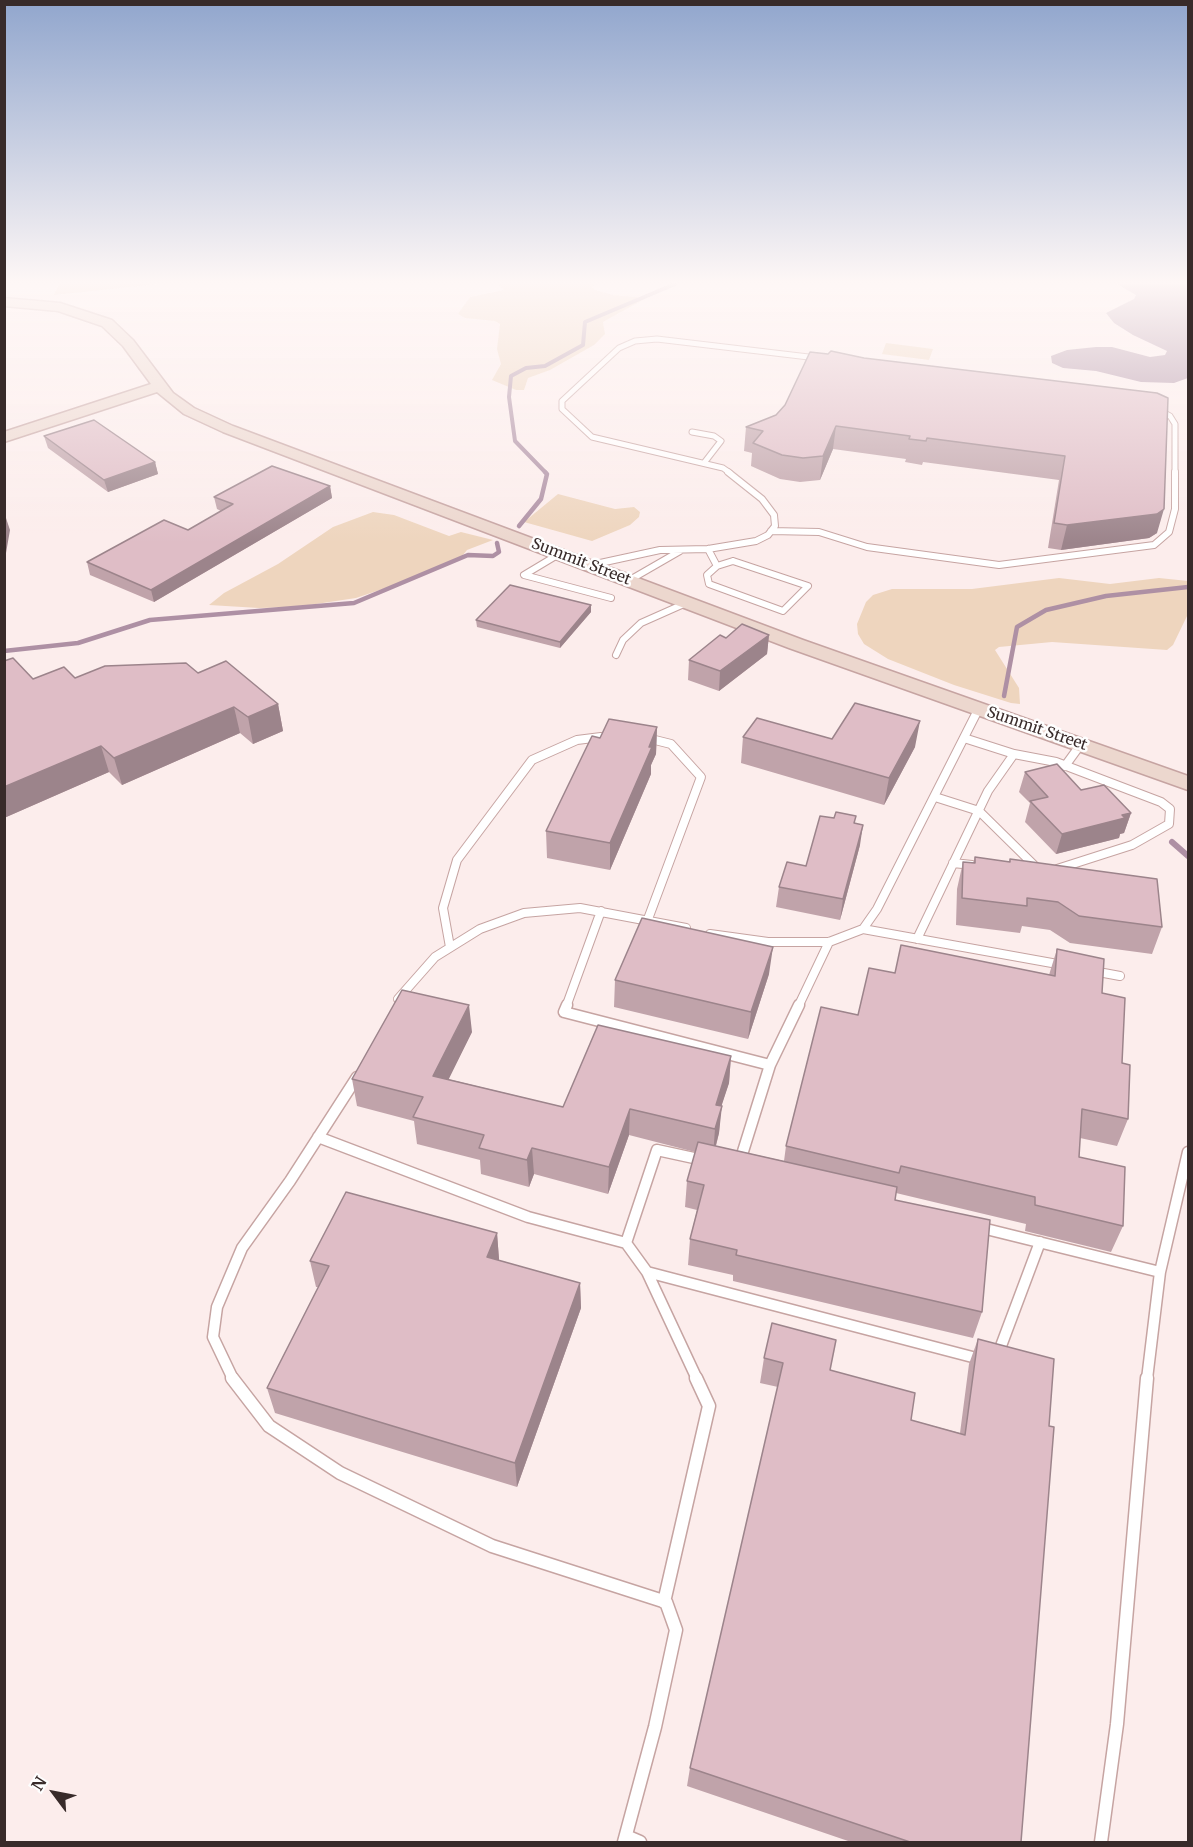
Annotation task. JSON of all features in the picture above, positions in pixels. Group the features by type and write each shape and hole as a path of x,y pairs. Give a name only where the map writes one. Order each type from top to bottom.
{"main road":[{"name":"Summit Street","path":"148,370 157,383 189,411 228,429 686,603 1188,783"},
{"path":"4,436 99,406 157,383"},
{"path":"4,428 157,383"},
{"path":"99,406 127,402 228,429"}],"lane":[{"path":"589,565 660,550 708,549 756,541 775,526 774,515 762,499 723,468 592,437 562,409 561,401 595,370"},
{"path":"771,531 819,532 867,547 999,565 1154,545 1162,540 1172,526 1175,509 1175,423 1170,416 1146,406"},
{"path":"692,432 714,436 721,441 704,462"},
{"path":"628,580 665,557 686,549"},
{"path":"708,549 717,566"},
{"path":"559,554 524,575 611,598"},
{"path":"733,561 808,586 783,611 710,584 707,575 717,566 733,561"},
{"path":"616,655 623,640 641,623 686,603"},
{"path":"863,929 877,909 979,708"},
{"path":"450,947 443,908 457,860 532,760 577,740 615,737"},
{"path":"636,737 671,744 701,777 648,919"},
{"path":"964,738 1014,754 1065,765 1161,802 1170,809 1169,824 1132,846 1042,872 1031,871"},
{"path":"1065,765 1081,744"},
{"path":"917,939 988,791 1014,754"},
{"path":"935,797 979,811 1042,872"},
{"path":"954,863 987,866"},
{"path":"391,1013 401,993 435,957 480,929 524,913 580,908 648,919 713,934 768,942 829,942 863,929 1075,968"},
{"path":"601,911 564,1012 770,1065"},
{"path":"626,1243 657,1150 744,1169 770,1065 829,942"},
{"path":"1086,969 1120,976"},
{"path":"361,1071 242,1248 217,1306 213,1337 230,1375 269,1426 340,1473 492,1546 664,1602"},
{"path":"318,1137 528,1217 626,1243 647,1272 709,1406 664,1602 676,1630 656,1727 625,1839 640,1842"},
{"path":"1101,1842 1117,1724 1140,1441 1160,1272 1188,1152"},
{"path":"970,1225 1160,1272"},
{"path":"647,1272 994,1363 1040,1242"}],"shaded area":[{"path":"498,370 549,370 528,378 524,390 516,390 492,380"},
{"path":"1087,370 1188,370 1188,378 1174,383 1141,382"},
{"path":"558,494 615,509 634,507 640,512 639,517 630,525 592,541 524,522"},
{"path":"373,512 394,515 449,536 461,532 493,540 467,550 459,560 427,574 356,598 296,607 259,608 209,605 224,593 278,564 333,527"},
{"path":"1059,578 1110,584 1159,578 1188,581 1188,614 1173,645 1167,650 1052,642 999,647 995,650 1019,688 1020,704 954,685 888,659 864,644 858,634 857,624 866,602 873,595 892,589 972,589"}],"building":[{"path":"801,370 966,370 1157,393 1168,398 1164,509 1157,514 1067,525 1054,523 1065,456 927,438 926,441 909,439 910,436 836,426 823,456 803,458 782,455 753,443 763,431 746,427 776,415 785,405"},
{"path":"94,420 155,462 104,480 44,436"},
{"path":"272,466 330,486 151,590 87,562 164,520 188,530 233,504 214,497"},
{"path":"510,585 591,605 560,642 476,620"},
{"path":"742,624 769,635 720,671 689,660 720,635 726,638"},
{"path":"13,658 33,679 64,667 75,678 105,666 186,663 198,673 226,661 278,704 248,717 234,707 114,758 101,746 4,787 4,661"},
{"path":"855,703 920,721 889,778 743,737 757,718 832,739"},
{"path":"609,719 657,727 649,747 652,747 610,843 546,831 592,736 600,738"},
{"path":"1057,764 1081,790 1104,785 1131,813 1122,815 1125,818 1062,834 1030,801 1048,797 1025,772"},
{"path":"836,812 856,816 854,823 863,825 843,899 779,887 787,862 806,866 820,816 834,818"},
{"path":"975,857 1010,862 1010,859 1157,879 1162,927 1079,916 1058,902 1027,898 1027,906 962,898 963,862 975,863"},
{"path":"642,918 773,947 751,1012 615,980"},
{"path":"901,945 1055,976 1057,949 1104,959 1102,993 1125,998 1122,1063 1130,1065 1128,1119 1082,1109 1079,1157 1125,1167 1123,1226 1035,1205 1035,1197 901,1166 899,1173 786,1146 821,1007 858,1015 869,968 895,973"},
{"path":"402,990 469,1005 433,1076 563,1107 598,1025 731,1056 716,1105 722,1106 715,1129 630,1109 609,1167 532,1148 527,1160 479,1148 484,1135 413,1117 423,1097 352,1079"},
{"path":"698,1142 897,1187 895,1200 990,1220 982,1312 736,1255 737,1250 690,1239 704,1185 687,1181"},
{"path":"346,1192 497,1233 487,1257 580,1283 515,1463 267,1388 329,1266 310,1261"},
{"path":"772,1323 836,1340 830,1370 915,1393 911,1420 965,1435 978,1339 1054,1359 1049,1426 1054,1427 1021,1842 910,1842 690,1768 783,1363 764,1358"}],"waterway":[{"path":"522,370 511,376 509,397 515,441 546,473"},
{"path":"519,526 541,499 546,473"},
{"path":"4,651 78,643 150,620 354,603 468,555 493,556 499,552 497,543"},
{"path":"1004,696 1017,627 1046,610 1106,596 1188,587"},
{"path":"1172,842 1188,856"}]}
